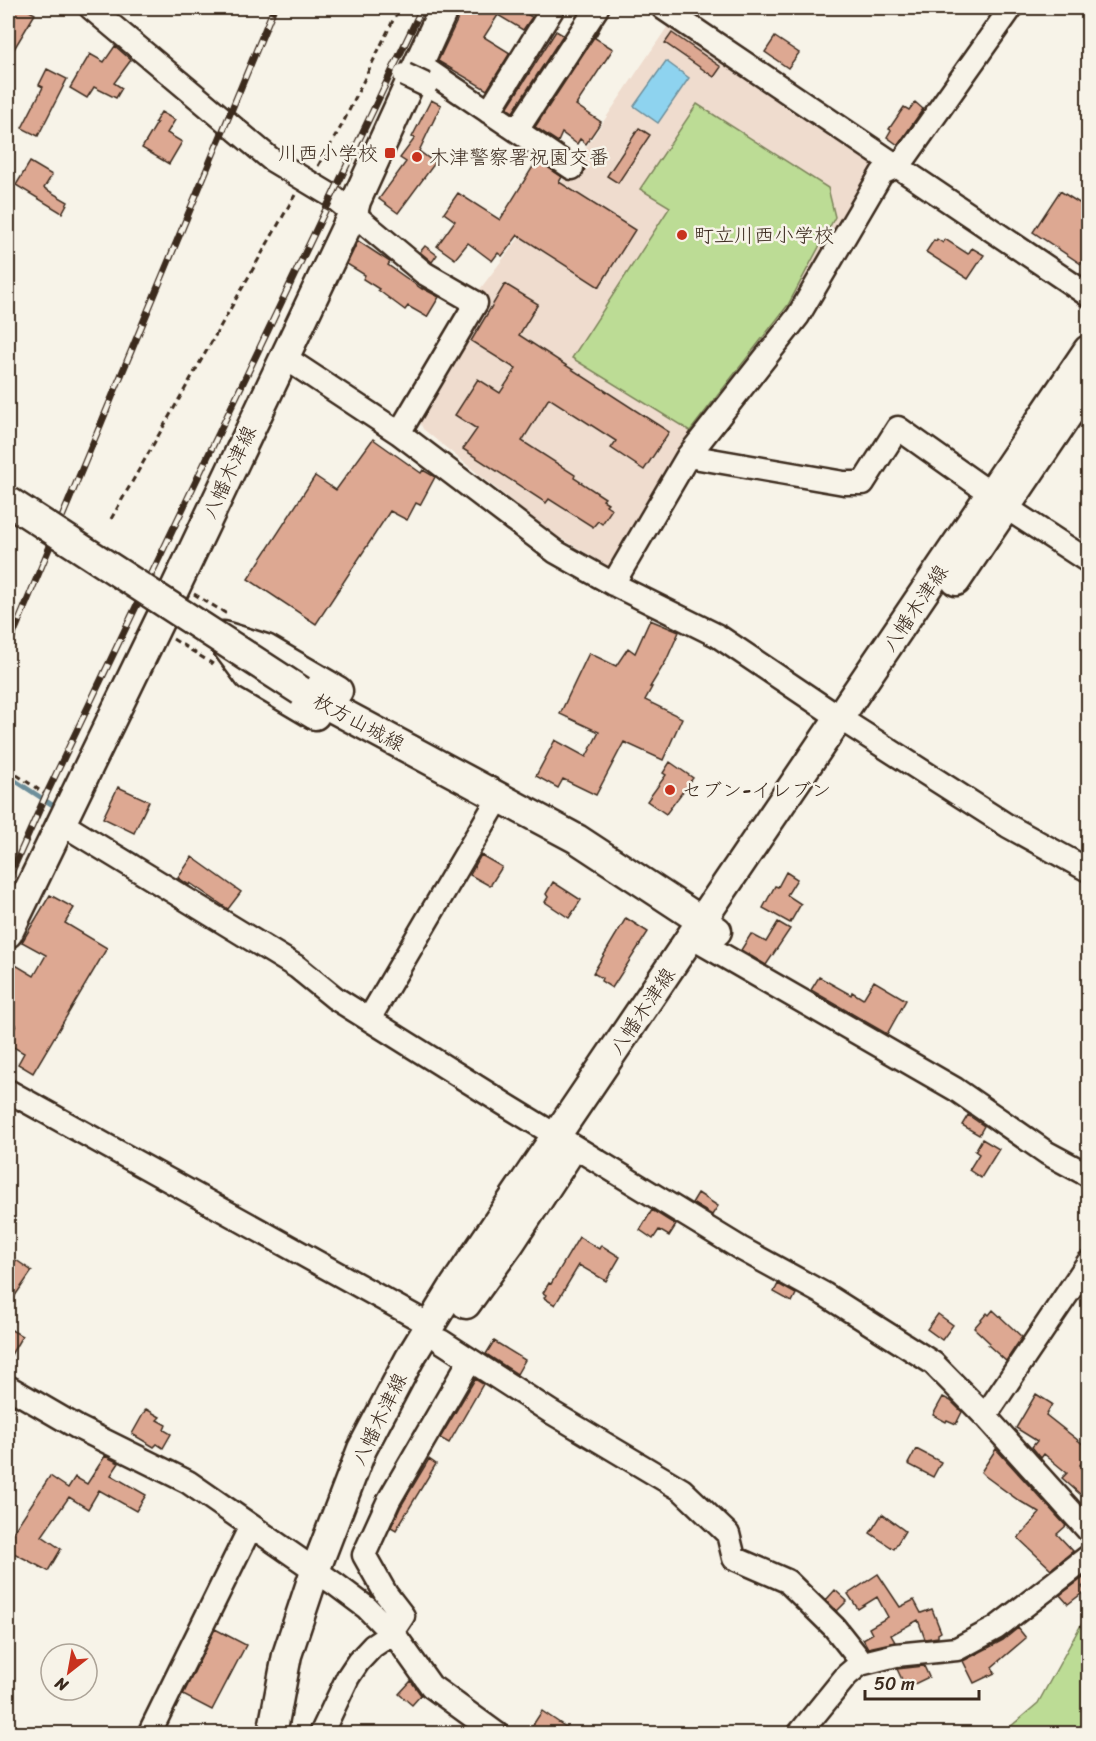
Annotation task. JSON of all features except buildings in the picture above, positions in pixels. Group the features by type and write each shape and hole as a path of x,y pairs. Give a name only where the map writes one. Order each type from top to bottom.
{"main road":[{"name":"八幡木津線","path":"8,933 353,213 356,201 416,74 444,8"},
{"name":"八幡木津線","path":"275,1723 319,1573 369,1458 435,1333 999,501 1089,350"},
{"name":"八幡木津線","path":"999,501 1089,385"},
{"name":"枚方山城線","path":"8,501 301,691 577,839 705,935"},
{"path":"168,603 219,635 266,650 423,737 514,794 577,839"},
{"path":"219,635 249,676 392,758 453,791 577,839"}],"street":[{"path":"91,8 272,160 332,196 424,273 476,303 399,434"},
{"path":"489,112 553,8"},
{"path":"517,130 597,8"},
{"path":"663,8 1089,295"},
{"path":"613,584 688,456 798,316 882,173 898,166 1011,8"},
{"path":"416,74 489,112 572,168"},
{"path":"284,357 399,434 533,536 575,563 718,636 1008,826 1089,870"},
{"path":"688,456 844,483 863,483 898,428 999,501 1089,561"},
{"path":"369,1019 493,808"},
{"path":"61,823 297,967 335,998 565,1141 740,1248 824,1294 933,1363 985,1416 1089,1530"},
{"path":"705,935 955,1089 1047,1153 1089,1175"},
{"path":"8,1091 435,1333 470,1360 551,1412 682,1490 728,1534 734,1558 787,1581 834,1627 857,1656 860,1664"},
{"path":"985,1416 1089,1263"},
{"path":"321,1734 348,1677 358,1662 373,1646 392,1634 402,1616 386,1594 364,1555 389,1500 470,1360"},
{"path":"8,1387 77,1427 188,1482 319,1573 367,1608 392,1634 431,1686 497,1734"},
{"path":"148,1734 251,1526"},
{"path":"798,1734 847,1675 860,1664 896,1655 957,1649 996,1628 1089,1557"}],"path":[{"path":"111,519 298,190 314,172 342,125 399,8"},
{"path":"8,769 46,795"}],"shaded area":[{"name":"町立川西小学校","path":"670,23 742,77 878,167 797,312 695,443 680,447 614,565 608,566 557,536 531,517 423,429 420,422 487,306 474,297 572,168"}],"green space":[{"path":"697,104 828,188 835,217 788,305 690,431 572,358 670,207 640,189"},
{"path":"1088,1612 1088,1733 1003,1733 1038,1703"}],"water":[{"path":"666,61 689,78 658,123 634,106"}],"waterway":[{"path":"8,776 57,808"},
{"path":"118,845 137,856"}],"railway":[{"path":"8,647 274,8"},
{"path":"8,880 46,795 422,8"}],"place":[{"name":"川西小学校","path":"390,153"},
{"name":"木津警察署祝園交番","path":"417,157"},
{"name":"町立川西小学校","path":"682,235"},
{"name":"セブン-イレブン","path":"670,790"}]}
